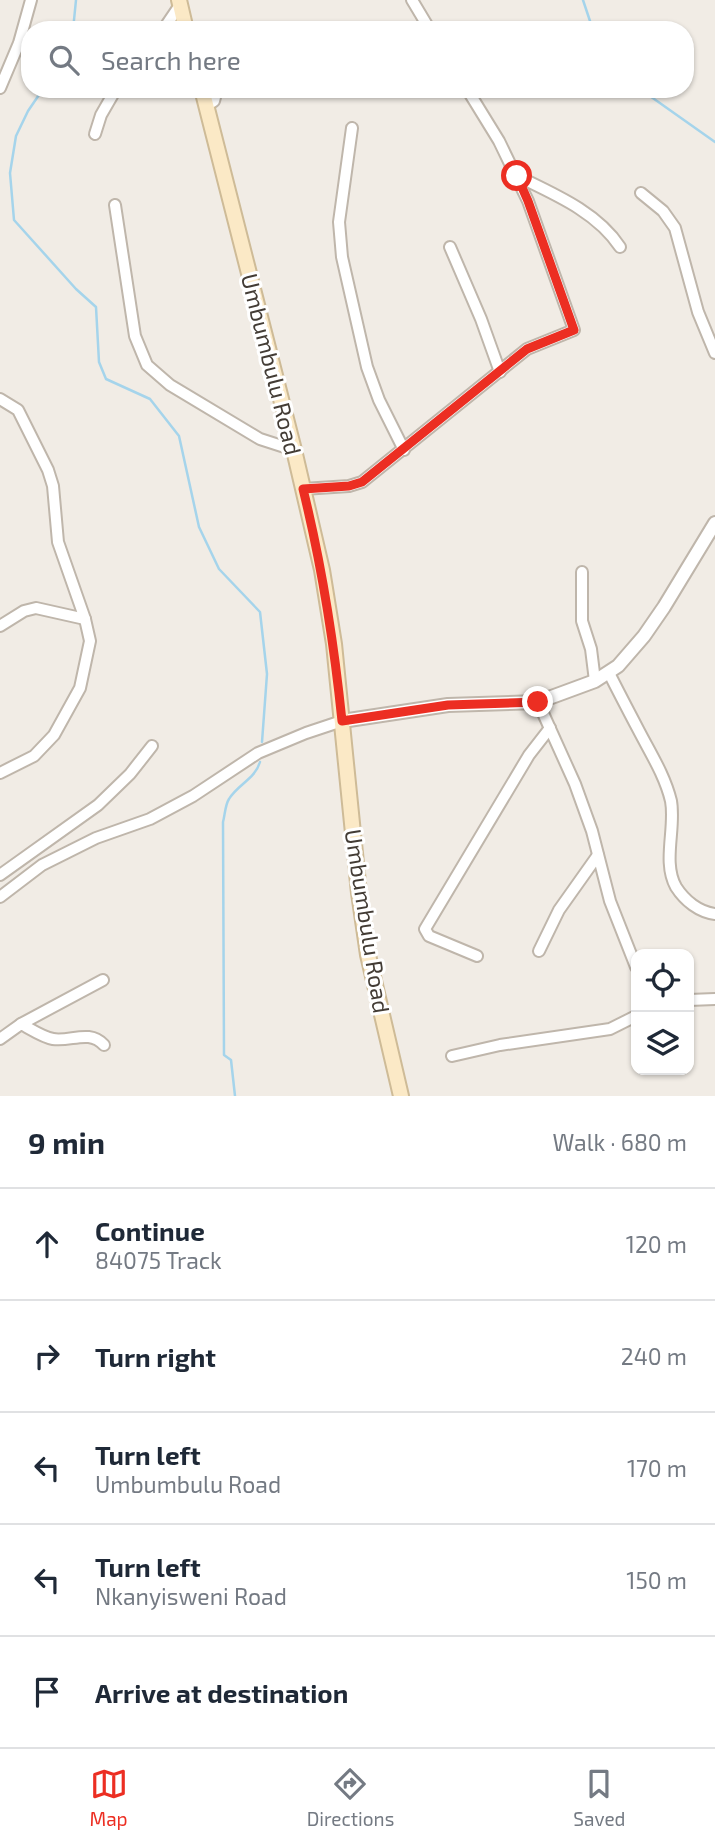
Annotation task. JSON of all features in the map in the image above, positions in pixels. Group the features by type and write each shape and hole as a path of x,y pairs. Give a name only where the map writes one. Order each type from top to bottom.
{"main road":[{"path":"180,3 185,21"},
{"name":"Umbumbulu Road","path":"204,98 294,450 324,581 368,955 401,1096"}],"street":[{"path":"25,21 31,0"},
{"path":"412,0 425,21"},
{"path":"169,21 180,3"},
{"path":"0,88 21,36"},
{"path":"95,134 101,115 111,98"},
{"path":"206,106 215,98"},
{"path":"303,489 349,486 362,482 527,349 574,330 528,201 499,141 473,98"},
{"path":"352,128 339,238 367,367 379,400 404,450"},
{"path":"517,176 589,216 608,232 620,247"},
{"path":"641,193 663,211 675,228 698,312 715,353"},
{"path":"115,205 135,336 147,365 170,385 260,439 294,450"},
{"path":"450,247 500,372"},
{"path":"0,399 18,410 48,470 53,486 58,542 89,632 89,653 80,688 54,735 34,756 0,773"},
{"path":"0,897 42,865 96,838 150,819 193,796 258,753 306,733 342,721 448,705 538,702 595,681 626,658 664,607 715,523"},
{"path":"582,572 582,621 591,649 595,681"},
{"path":"0,626 30,609 42,609 85,619"},
{"path":"609,673 656,763 670,799 673,816 672,878 683,897 700,910 715,914"},
{"path":"538,702 575,784 615,914 631,954"},
{"path":"477,956 429,936 425,929 529,755 550,728"},
{"path":"0,875 98,805 130,774 152,746"},
{"path":"539,951 559,910 598,855"},
{"path":"0,1039 21,1024 103,979"},
{"path":"694,1000 715,999"},
{"path":"452,1056 500,1045 610,1029 631,1018"},
{"path":"21,1024 52,1039 89,1037 96,1038 104,1045"}],"waterway":[{"path":"74,21 76,0"},
{"path":"583,0 590,21"},
{"path":"37,98 16,136 10,173 14,220 76,289 96,307 99,362 106,379 150,399 179,436 199,527 219,569 260,612 267,674 262,742"},
{"path":"653,98 715,142"},
{"path":"235,1096 231,1060 224,1055 223,822 229,799 254,773 260,762"}],"route":[{"path":"517,176 574,330 527,349 362,482 349,486 303,489 322,570 334,644 342,721 448,705 538,702"}]}
